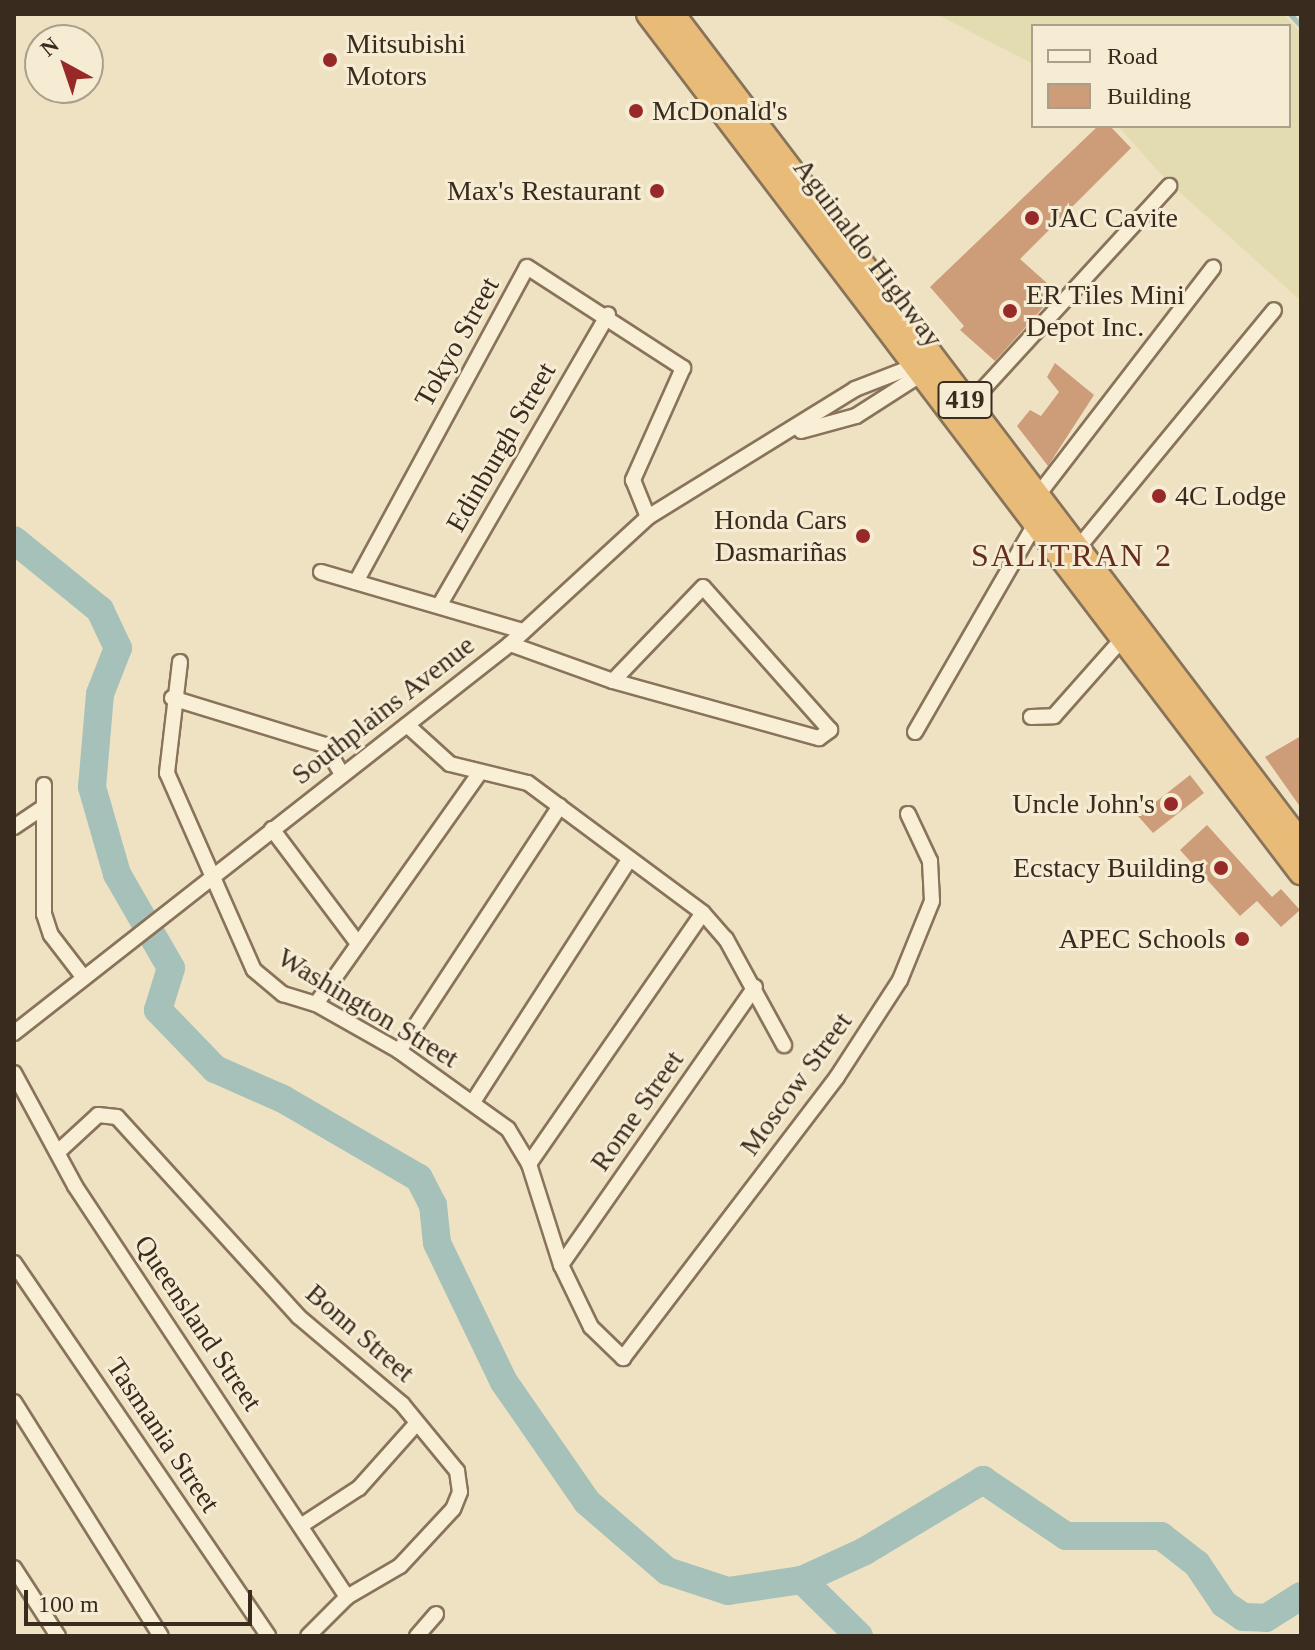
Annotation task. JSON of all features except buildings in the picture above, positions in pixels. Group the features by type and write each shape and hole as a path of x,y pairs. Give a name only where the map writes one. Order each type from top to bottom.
{"highway":[{"name":"Aguinaldo Highway","path":"649,14 925,367 1038,495 1301,844"},
{"name":"Aguinaldo Highway","path":"672,14 925,367"},
{"name":"Aguinaldo Highway","path":"962,411 1035,524 1301,872"}],"street":[{"path":"962,411 1169,186"},
{"name":"Tokyo Street","path":"356,582 527,267 608,315 683,368 633,480 648,517"},
{"path":"1038,495 1213,268"},
{"path":"1078,548 1274,310"},
{"name":"Edinburgh Street","path":"439,606 608,315"},
{"name":"Southplains Avenue","path":"14,1033 187,893 510,644 648,517 787,435 855,389 925,367"},
{"name":"Southplains Avenue","path":"787,435 856,416 925,367"},
{"path":"915,732 1035,524"},
{"path":"321,572 523,631"},
{"path":"510,644 613,681 819,738 830,730 703,587 613,681"},
{"path":"1031,717 1054,716 1123,638"},
{"name":"Washington Street","path":"180,662 172,698 167,773 209,877 254,970 283,994 316,1004 399,1051 508,1129 529,1164 561,1265 591,1327 623,1358"},
{"path":"172,698 325,745 342,775"},
{"path":"407,725 435,756 480,772 528,783 703,913 755,987 784,1045"},
{"path":"316,1004 356,941 480,772"},
{"path":"44,785 44,914 51,935 84,978"},
{"path":"399,1051 560,806"},
{"path":"14,827 42,808"},
{"name":"Moscow Street","path":"623,1358 837,1077 900,980 932,901 930,861 908,814"},
{"path":"272,829 356,941"},
{"path":"473,1102 629,860"},
{"path":"529,1164 703,913"},
{"name":"Rome Street","path":"561,1265 755,987"},
{"name":"Queensland Street","path":"14,1073 59,1151 75,1186 347,1597"},
{"name":"Bonn Street","path":"59,1151 98,1115 117,1117 299,1317 387,1389 457,1471 460,1492 453,1509 400,1566 347,1597 308,1636"},
{"name":"Tasmania Street","path":"14,1263 268,1636"},
{"path":"14,1402 161,1636"},
{"path":"302,1525 359,1488 416,1424"},
{"path":"14,1568 58,1636"},
{"path":"417,1636 436,1614"}],"shaded area":[{"path":"936,14 1283,14 1301,33 1301,301 1166,180 1120,128 1291,128 1291,24 1031,24 1031,63"}],"waterway":[{"path":"1290,14 1301,26"},
{"path":"14,540 100,610 118,648 100,694 92,787 117,874 171,968 158,1010 215,1069 283,1099 419,1178 433,1205 437,1243 504,1382 587,1502 667,1571 728,1591 802,1580 865,1551 983,1480 1066,1536 1161,1536 1197,1564 1224,1604 1243,1617 1266,1618 1301,1596"},
{"path":"802,1580 859,1636"}],"place":[{"name":"Mitsubishi Motors","path":"330,60"},
{"name":"McDonald's","path":"636,111"},
{"name":"Max's Restaurant","path":"657,191"},
{"name":"JAC Cavite","path":"1032,218"},
{"name":"ER Tiles Mini Depot Inc.","path":"1010,311"},
{"name":"4C Lodge","path":"1159,496"},
{"name":"Honda Cars Dasmariñas","path":"863,536"},
{"name":"Uncle John's","path":"1171,804"},
{"name":"Ecstacy Building","path":"1221,868"},
{"name":"APEC Schools","path":"1242,939"}],"district":[{"name":"SALITRAN 2","path":"1072,555"}]}
